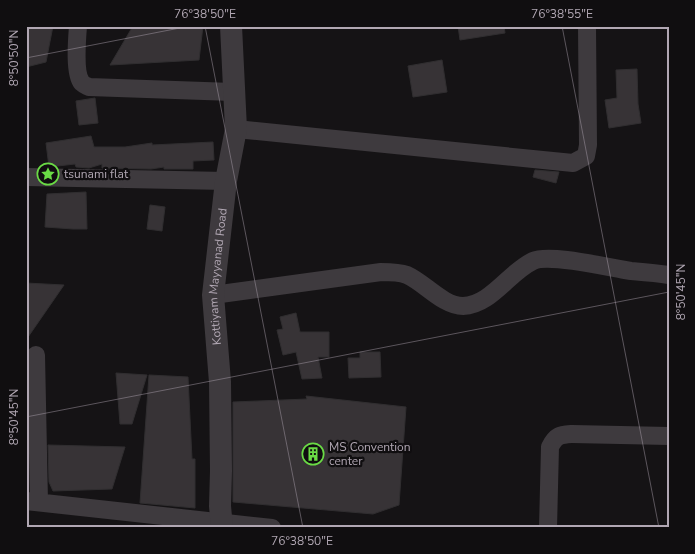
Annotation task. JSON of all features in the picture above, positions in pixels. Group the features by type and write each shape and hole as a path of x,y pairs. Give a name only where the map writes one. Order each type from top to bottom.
{"street":[{"path":"78,26 78,75 82,83 89,87 233,92"},
{"name":"Kottiyam Mayyanad Road","path":"222,525 220,506 220,382 213,296 226,180 236,130 231,26"},
{"path":"236,130 573,163 586,156 588,145 587,26"},
{"path":"26,177 226,180"},
{"path":"213,296 381,272 396,272 408,276 453,305 464,306 485,299 526,266 534,261 545,258 669,275"},
{"path":"36,356 33,501 222,525 272,528"},
{"path":"548,528 550,447 554,439 561,435 572,434 669,436"}],"building":[{"path":"26,26 53,26 46,62 26,67"},
{"path":"133,26 203,26 199,60 110,65"},
{"path":"458,26 504,26 505,33 460,40"},
{"path":"442,60 447,92 413,97 408,66"},
{"path":"637,69 638,104 641,123 609,128 605,100 617,98 616,70"},
{"path":"95,98 98,123 79,125 76,101"},
{"path":"91,136 94,147 125,147 152,143 152,145 213,142 214,160 193,161 193,169 164,169 164,167 151,169 102,168 102,164 89,168 76,167 75,164 49,167 46,143"},
{"path":"535,170 559,172 556,183 533,177"},
{"path":"86,192 87,229 45,227 47,194"},
{"path":"150,205 165,207 162,231 147,229"},
{"path":"26,283 64,285 26,340"},
{"path":"296,313 300,332 329,332 329,357 318,357 322,378 302,379 296,352 283,355 277,330 283,329 280,317"},
{"path":"360,352 380,352 381,377 349,378 348,358 360,358"},
{"path":"116,373 147,375 132,424 120,424"},
{"path":"149,375 188,377 192,459 195,459 195,508 140,503"},
{"name":"MS Convention center","path":"306,396 406,407 399,505 373,514 233,502 233,402 307,399"},
{"path":"48,445 125,447 112,489 53,491 49,482"}],"place":[{"name":"tsunami flat","path":"48,174"},
{"name":"MS Convention center","path":"313,454"}]}
